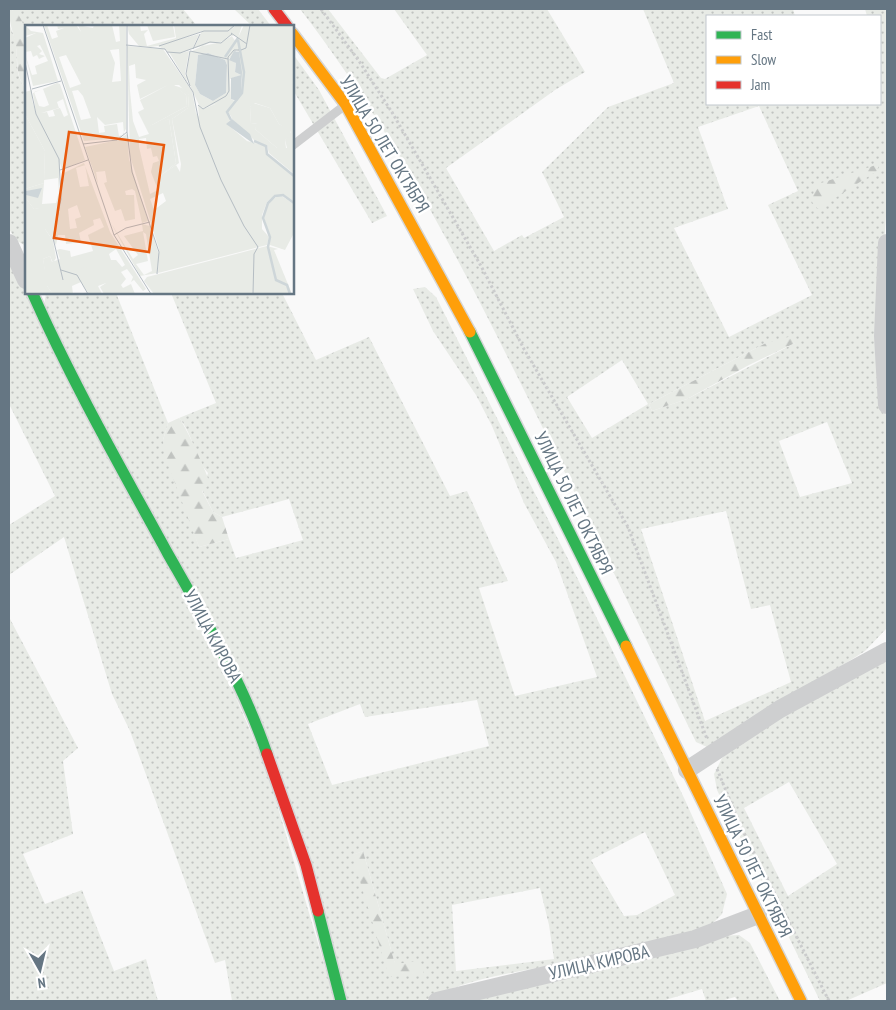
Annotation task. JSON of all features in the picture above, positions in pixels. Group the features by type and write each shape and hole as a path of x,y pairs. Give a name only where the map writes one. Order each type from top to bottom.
{"main road":[{"path":"274,9 286,25"},
{"name":"УЛИЦА 50 ЛЕТ ОКТЯБРЯ","path":"294,37 346,105 453,296 801,1001"},
{"name":"УЛИЦА КИРОВА","path":"33,294 55,343 119,465 225,656 255,719 306,865 340,1001"}],"street":[{"name":"УЛИЦА КИРОВА","path":"9,243 25,278"},
{"path":"887,243 883,336 887,405"},
{"path":"687,770 780,709 887,651"},
{"name":"УЛИЦА КИРОВА","path":"437,1001 695,940 758,915"}],"lane":[{"path":"294,144 346,105"}],"path":[{"path":"321,9 360,60 393,114 481,266 524,349 628,527 712,754 742,829 829,1001"}],"green space":[{"path":"9,9 17,13 25,31 25,87 18,72 16,47"},
{"path":"12,9 183,9 196,25 25,25 25,28"},
{"path":"234,9 258,9 270,25 251,25"},
{"path":"300,9 328,9 381,78 385,79 427,55 394,9 547,9 585,72 555,90 446,168 494,251 522,235 524,238 564,217 542,172 608,107 674,83 643,9 793,9 795,15 706,15 706,105 881,105 881,15 867,15 865,9 887,9 887,201 878,338 887,426 887,628 865,651 719,743 707,747 696,742 475,293 422,195 364,100","holes":["759,106 798,191 768,205 812,295 729,337 674,228 728,209 698,127","766,343 795,343 687,399 652,411 649,404","622,360 648,404 592,438 567,397","827,422 852,483 800,497 779,441","726,511 751,609 770,605 791,682 705,721 641,529"]},
{"path":"9,23 16,42 18,72 25,87 25,245 17,241 9,229"},
{"path":"294,55 319,90 387,216 372,223 294,92"},
{"path":"879,164 877,171 818,209 812,202 815,185"},
{"path":"9,259 25,289 25,294 27,294 219,659 266,767 335,1001 232,1001 225,960 215,963 130,731 112,694 64,537 9,575 9,525 55,496 9,404"},
{"path":"425,287 436,297 570,563 685,800 727,894 722,914 710,926 646,945 585,960 489,978 466,984 424,1001 344,1001 303,835 44,305 46,294 116,294 168,423 163,440 199,547 229,539 236,558 303,540 289,499 222,517 213,512 202,490 208,473 203,467 184,424 179,418 216,403 171,294 283,294 316,360 369,337 450,496 467,491 508,581 479,588 515,696 597,677 556,562 524,503 492,426 476,395 433,331 413,289","holes":["477,700 489,746 332,785 308,724 360,704 365,717","645,832 675,895 637,915 624,916 591,860","363,851 395,964 353,855","540,888 549,925 554,959 456,971 452,905"]},
{"path":"792,336 795,343 749,365 687,399 652,411 649,404 766,343"},
{"path":"179,418 187,430 210,484 202,491 213,512 222,517 229,539 199,547 164,454 163,440 168,423"},
{"path":"9,617 78,748 63,761 73,834 23,854 45,904 82,890 114,971 146,959 158,1001 9,1001"},
{"path":"887,656 887,983 846,1001 820,1001 717,790 714,774 722,758 743,738","holes":["789,782 837,864 788,896 744,808"]},
{"path":"363,851 395,964 420,961 424,974 389,977 352,855"},
{"path":"739,935 750,943 780,1001 738,1001 735,997 721,1001 706,1001 702,989 662,1001 454,1001 720,936"}],"traffic: fast":[{"path":"33,294 97,424 235,677 267,754"},
{"path":"470,332 626,646"},
{"path":"318,911 341,1001"}],"traffic: slow":[{"path":"294,36 346,105 470,332"},
{"path":"626,646 801,1001"}],"traffic: jam":[{"path":"274,9 286,25"},
{"path":"267,754 306,865 318,911"}]}
